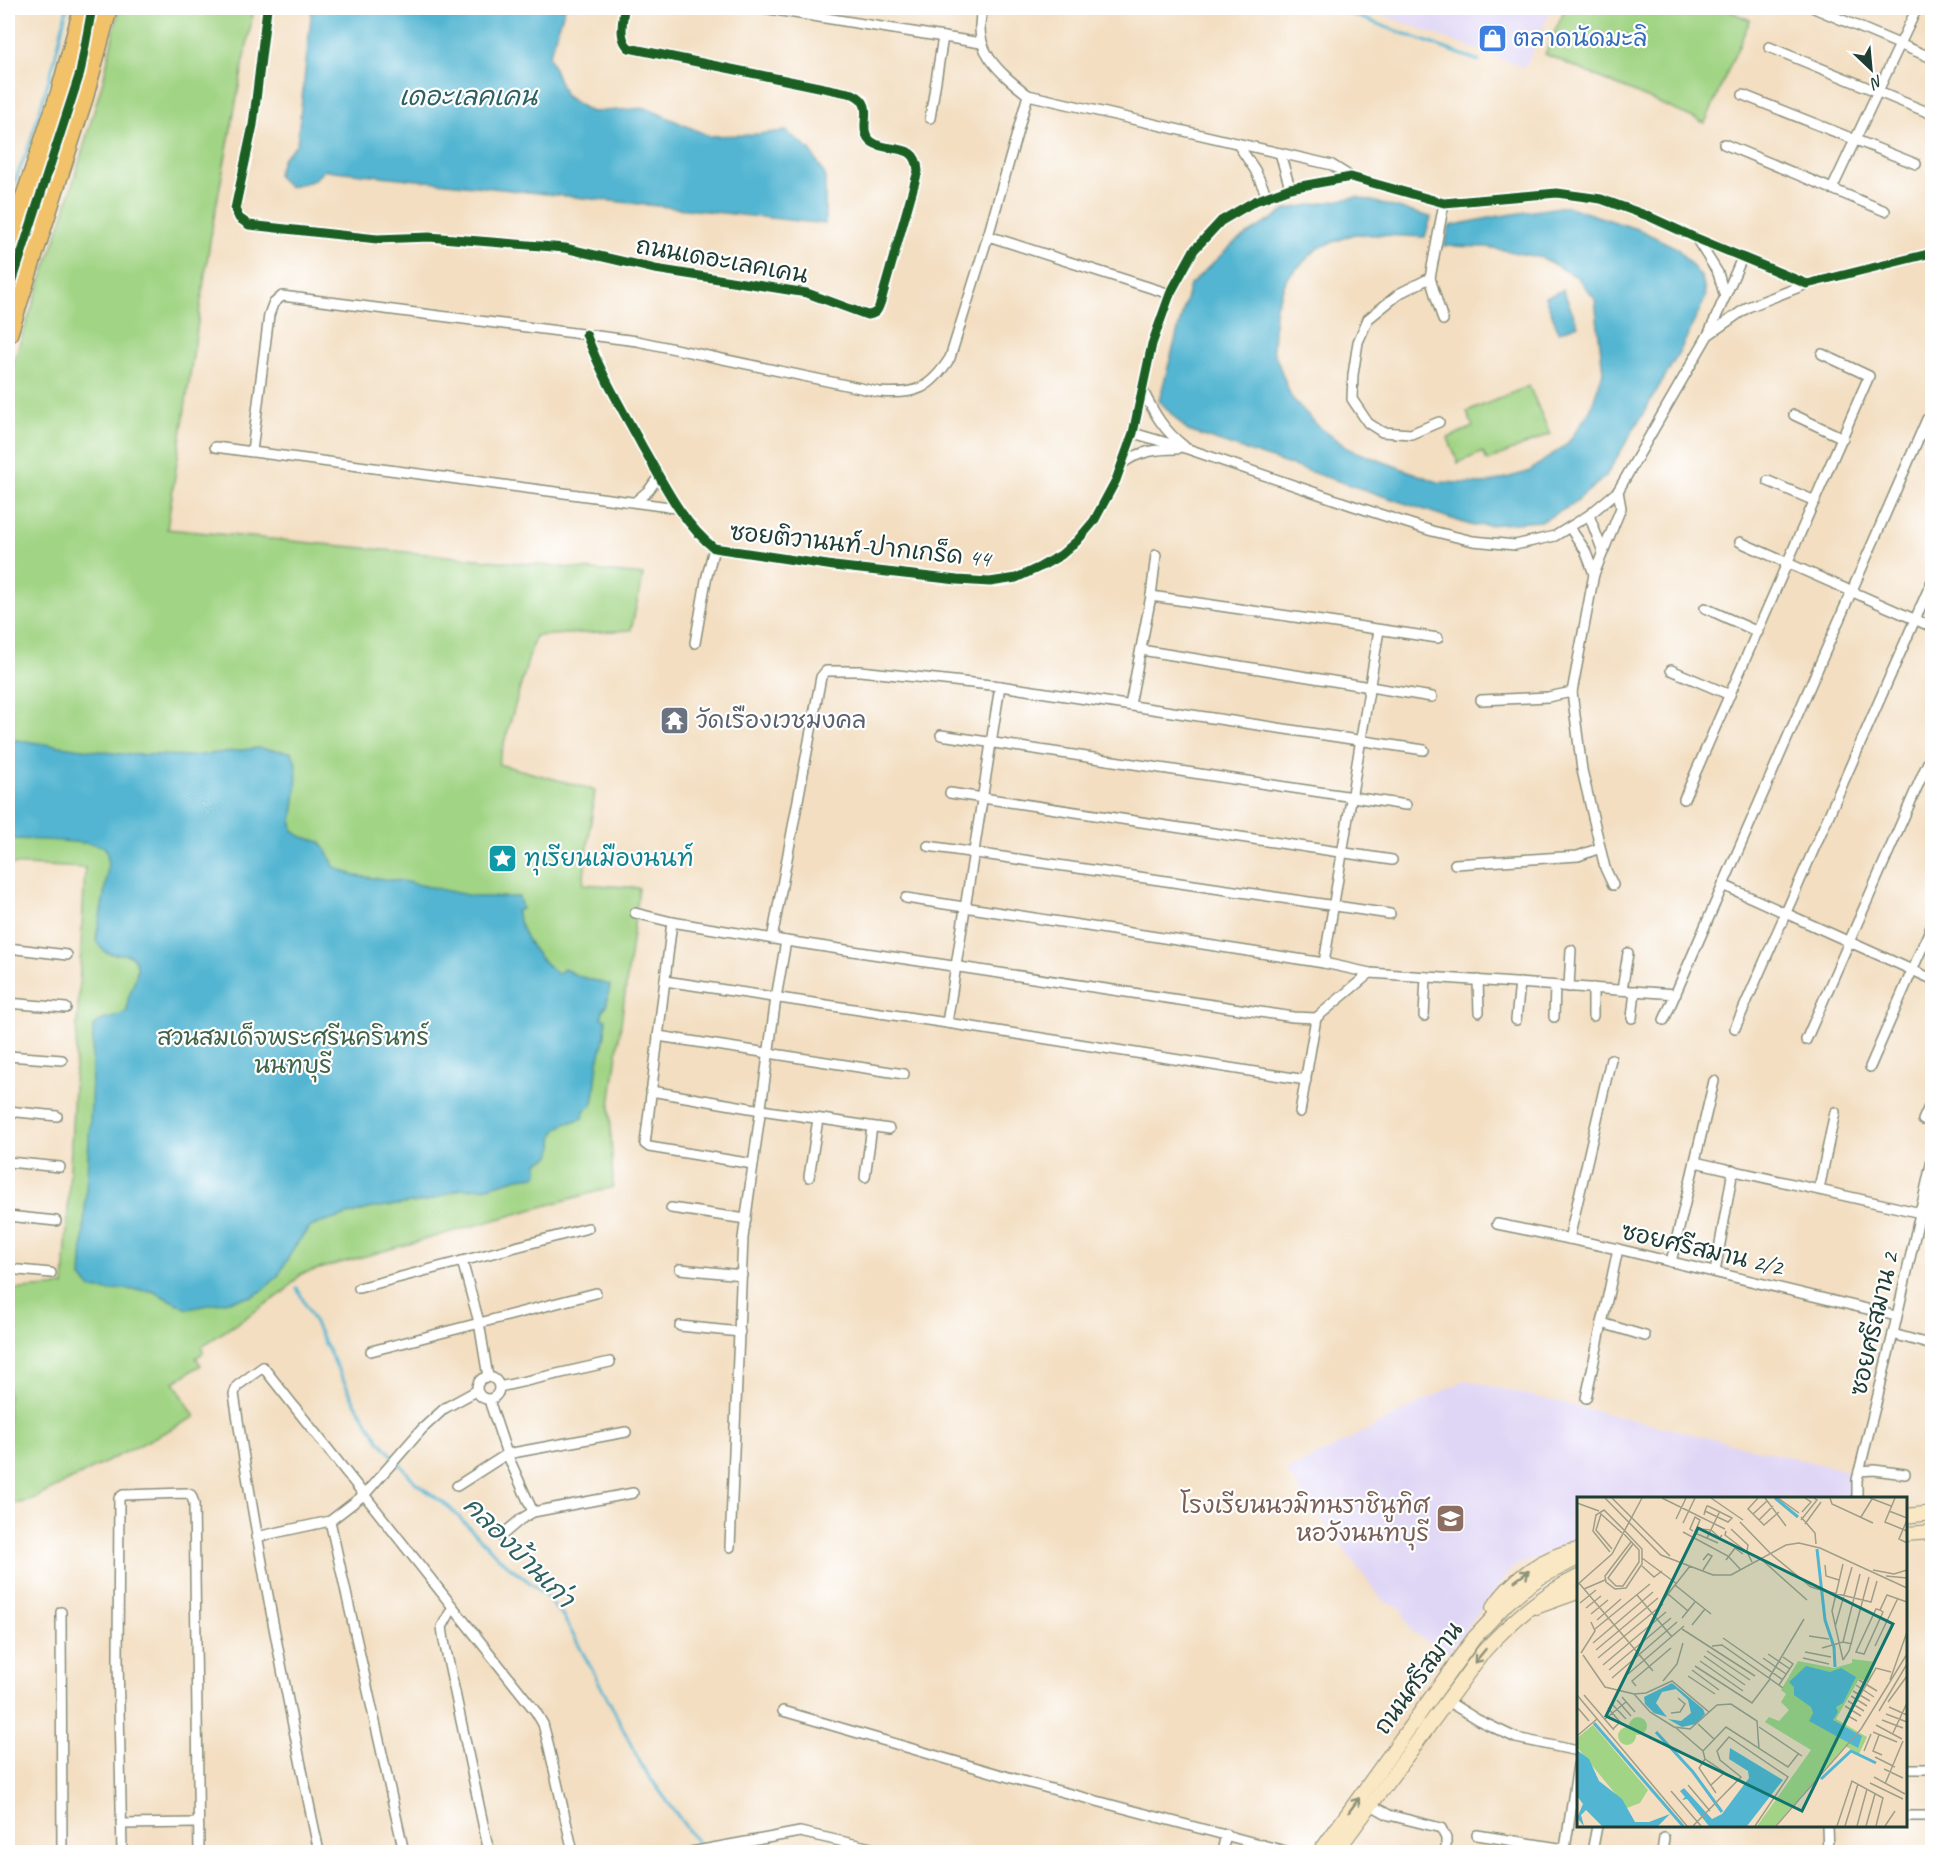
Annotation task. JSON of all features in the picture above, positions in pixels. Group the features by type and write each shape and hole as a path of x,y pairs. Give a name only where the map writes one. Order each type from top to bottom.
{"highway":[{"path":"8,247 60,93 83,8"},
{"path":"8,334 84,97 108,8"}],"main road":[{"path":"1907,1516 1932,1513"},
{"path":"1907,1534 1932,1532"},
{"path":"1474,1638 1498,1599 1518,1578 1554,1558 1577,1550"},
{"name":"ถนนศรีสมาน","path":"1320,1852 1474,1638 1521,1591 1541,1577 1577,1559"},
{"name":"ถนนศรีสมาน","path":"1336,1852 1484,1651 1521,1614 1549,1592 1577,1578"},
{"path":"1521,1614 1577,1592"}],"street":[{"path":"8,295 80,74 92,8"},
{"name":"ถนนเดอะเลคเคน","path":"267,8 253,124 235,209 239,218 249,225 377,239 429,237 565,248 655,269 807,293 867,315 878,311 918,171 913,155 908,151 873,142 865,132 866,106 860,97 854,94 629,48 623,42 622,35 624,8"},
{"path":"768,8 981,43"},
{"path":"982,8 981,43 1000,72 1028,94 1332,165 1351,177"},
{"path":"1814,8 1932,58"},
{"path":"1832,189 1917,8"},
{"path":"930,118 943,37"},
{"path":"1770,47 1932,114"},
{"path":"252,451 269,315 273,304 282,296 637,341 879,392 914,391 939,375 950,358 988,236 1028,94"},
{"path":"1743,95 1916,164"},
{"path":"1237,143 1255,170 1267,196"},
{"path":"1724,144 1885,211"},
{"path":"1280,153 1290,188"},
{"name":"ซอยติวานนท์-ปากเกร็ด 44","path":"586,334 606,380 677,508 699,536 714,548 834,566 990,582 1016,578 1061,555 1094,521 1116,480 1133,433 1152,344 1170,294 1194,250 1221,220 1267,196 1290,188 1351,177 1444,203 1557,193 1601,199 1648,216 1807,285"},
{"path":"1443,320 1430,278 1444,203"},
{"path":"988,236 1170,294"},
{"path":"1695,238 1718,273 1725,297"},
{"path":"1708,335 1748,307 1807,285 1932,254"},
{"path":"1133,433 1188,449 1361,509 1473,541 1515,545 1555,536 1589,515 1618,491 1708,335 1742,258"},
{"path":"1430,278 1400,293 1368,320 1358,342 1352,399 1368,423 1382,432 1411,434 1439,422"},
{"path":"1684,799 1869,376 1822,354"},
{"path":"1143,391 1157,418 1172,436 1188,449"},
{"path":"1794,415 1843,438"},
{"path":"1664,1020 1927,419"},
{"path":"214,447 677,508"},
{"path":"1121,465 1128,459 1154,450 1188,449"},
{"path":"635,502 649,490 659,476"},
{"path":"1768,481 1815,501"},
{"path":"1613,885 1605,868 1582,770 1572,692 1594,574 1621,508 1618,491"},
{"path":"1589,515 1603,552"},
{"path":"1570,528 1586,550 1594,574"},
{"path":"1740,542 1932,627"},
{"path":"695,643 714,548"},
{"path":"1130,705 1151,596 1156,555"},
{"path":"1735,1028 1932,580"},
{"path":"1151,596 1438,638"},
{"path":"1705,608 1758,632"},
{"path":"1324,963 1379,630"},
{"path":"1141,650 1432,697"},
{"path":"772,939 821,676 831,670 861,671 1000,686 1424,750"},
{"path":"1671,670 1730,695"},
{"path":"947,1023 1000,686"},
{"path":"1481,700 1548,697 1572,692"},
{"path":"941,735 1406,805"},
{"path":"1806,1040 1932,753"},
{"path":"950,793 1392,860"},
{"path":"928,846 1390,914"},
{"path":"1455,864 1578,856 1600,848"},
{"path":"1723,885 1932,979"},
{"path":"906,898 1324,963 1370,973 1676,994"},
{"path":"635,913 672,922 772,939 1293,1017 1316,1018"},
{"path":"672,922 644,1142 647,1146 753,1164"},
{"path":"1870,1067 1932,925"},
{"path":"730,1547 746,1219 768,1053 786,941"},
{"path":"8,948 67,955"},
{"path":"1569,987 1571,950"},
{"path":"1622,990 1628,953"},
{"path":"1300,1112 1316,1018 1370,973"},
{"path":"1424,1016 1426,977"},
{"path":"1478,980 1479,1012"},
{"path":"665,981 1306,1080"},
{"path":"1516,1020 1520,983"},
{"path":"1554,1017 1555,986"},
{"path":"1593,988 1593,1016"},
{"path":"1632,1018 1635,991"},
{"path":"8,1003 66,1008"},
{"path":"658,1035 904,1074"},
{"path":"8,1056 62,1060"},
{"path":"1569,1239 1611,1059"},
{"path":"1671,1262 1714,1081"},
{"path":"651,1091 889,1129"},
{"path":"1923,1120 1932,1100"},
{"path":"8,1111 57,1116"},
{"path":"1819,1189 1835,1112"},
{"path":"809,1177 818,1119"},
{"path":"865,1177 872,1127"},
{"name":"ซอยศรีสมาน 2","path":"1857,1497 1859,1471 1932,1160"},
{"path":"8,1162 60,1167"},
{"path":"1695,1162 1921,1213"},
{"path":"1715,1272 1733,1170"},
{"path":"671,1208 746,1219"},
{"path":"8,1216 57,1221"},
{"name":"ซอยศรีสมาน 2/2","path":"1497,1224 1618,1249 1896,1316"},
{"path":"359,1288 588,1228"},
{"path":"1586,1398 1618,1249"},
{"path":"462,1261 479,1322 488,1377"},
{"path":"8,1269 51,1273"},
{"path":"680,1269 742,1275"},
{"path":"371,1351 596,1293"},
{"path":"1602,1323 1645,1335"},
{"path":"680,1326 740,1332"},
{"path":"1893,1334 1932,1345"},
{"path":"499,1387 610,1362"},
{"path":"319,1852 256,1537 234,1394 237,1386 263,1367 526,1698 543,1724 573,1852"},
{"path":"256,1537 330,1521 365,1494 422,1429 445,1408 476,1391 479,1381 488,1377 495,1380 499,1387 497,1395 489,1400 483,1399 476,1391"},
{"path":"489,1400 507,1454 532,1512"},
{"path":"458,1486 507,1454 626,1432"},
{"path":"1859,1471 1874,1470 1905,1474"},
{"path":"122,1852 118,1660 119,1498 123,1495 186,1493 191,1495 194,1503 199,1852"},
{"path":"501,1536 532,1512 633,1493"},
{"path":"330,1521 405,1852"},
{"path":"453,1607 442,1627 444,1641 489,1852"},
{"path":"61,1612 62,1852"},
{"path":"1447,1701 1478,1720 1516,1738 1577,1751"},
{"path":"783,1711 1029,1783 1289,1852"},
{"path":"1907,1768 1932,1769"},
{"path":"1477,1835 1565,1849 1577,1771"},
{"path":"1371,1805 1389,1815 1441,1828 1446,1838 1446,1852"},
{"path":"1907,1816 1932,1816"},
{"path":"122,1824 198,1823"},
{"path":"1592,1852 1597,1827"},
{"path":"1827,1827 1828,1852"},
{"path":"692,1852 800,1832 889,1852"},
{"path":"1222,1852 1226,1834"},
{"path":"1662,1852 1664,1838"}],"shaded area":[{"name":"ตลาดนัดมะลิ","path":"1365,8 1552,8 1525,68"},
{"name":"โรงเรียนนวมิทนราชินูทิศ หอวังนนทบุรี","path":"1465,1380 1853,1472 1849,1497 1577,1497 1577,1539 1511,1569 1448,1653 1412,1632 1401,1608 1383,1601 1286,1472"}],"green space":[{"path":"119,8 254,8 212,228 167,529 643,575 631,630 535,636 498,764 595,790 583,884 639,888 610,1106 613,1187 301,1274 283,1293 202,1346 203,1353 196,1358 201,1365 174,1382 195,1417 29,1501 14,1504 8,1502 8,1290 64,1286 85,868 8,864 8,377 63,217 104,77"},
{"path":"1565,8 1722,8 1750,20 1705,123 1545,54"},
{"path":"1529,386 1550,434 1487,461 1483,452 1458,463 1448,438 1473,427 1467,412"}],"water":[{"name":"เดอะเลคเคน","path":"312,8 565,8 549,56 565,96 591,112 646,108 709,136 786,131 810,150 825,175 825,224 325,170 312,181 289,187 277,175 283,158 297,144"},
{"path":"1357,197 1431,217 1425,237 1354,234 1318,248 1287,278 1275,309 1273,349 1291,397 1318,426 1349,449 1438,482 1484,484 1528,472 1567,444 1590,411 1603,372 1595,299 1577,277 1542,258 1488,247 1444,246 1450,226 1566,206 1640,230 1677,248 1702,278 1706,297 1679,353 1606,476 1570,506 1542,521 1473,526 1188,431 1159,401 1190,285 1235,242 1288,209"},
{"path":"1563,290 1578,325 1559,332 1545,297"},
{"name":"สวนสมเด็จพระศรีนครินทร์ นนทบุรี","path":"8,739 120,754 192,756 258,748 291,752 297,775 293,830 300,836 320,842 338,869 356,876 402,881 476,897 519,897 522,909 516,911 519,921 531,946 543,961 558,974 564,969 578,976 610,985 606,1007 604,1007 601,1018 606,1019 605,1035 598,1062 592,1105 584,1111 583,1118 565,1124 556,1131 551,1155 538,1162 536,1176 519,1178 484,1188 461,1189 428,1201 372,1208 318,1224 309,1228 295,1246 278,1276 253,1296 188,1309 152,1291 92,1289 81,1278 93,1027 100,1021 127,1011 128,998 137,973 137,964 131,956 126,954 105,952 96,940 107,877 108,864 105,848 75,842 8,839"}],"waterway":[{"path":"8,198 29,146 54,62 67,8"},
{"path":"1334,8 1479,61"},
{"name":"คลองบ้านเก่า","path":"297,1288 354,1401 379,1440 416,1483 449,1507 501,1560 542,1592 564,1618 643,1768 702,1849"}],"cycle path":[{"path":"8,295 80,73 92,8"},
{"path":"267,8 253,125 235,209 239,218 249,225 377,239 429,237 565,248 655,269 807,293 867,315 875,313 881,301 918,171 912,155 901,149 872,142 865,130 864,105 861,99 853,94 629,48 622,35 624,8"},
{"path":"586,334 612,391 665,487 682,514 702,538 714,548 834,566 990,582 1016,578 1061,555 1094,521 1116,480 1133,433 1152,344 1170,294 1194,250 1221,221 1255,201 1290,188 1351,177 1444,203 1557,193 1601,199 1648,216 1807,284 1932,253"}],"place":[{"name":"ตลาดนัดมะลิ","path":"1492,38"},
{"name":"วัดเรืองเวชมงคล","path":"675,720"},
{"name":"ทุเรียนเมืองนนท์","path":"503,858"},
{"name":"โรงเรียนนวมิทนราชินูทิศ หอวังนนทบุรี","path":"1450,1519"}]}
